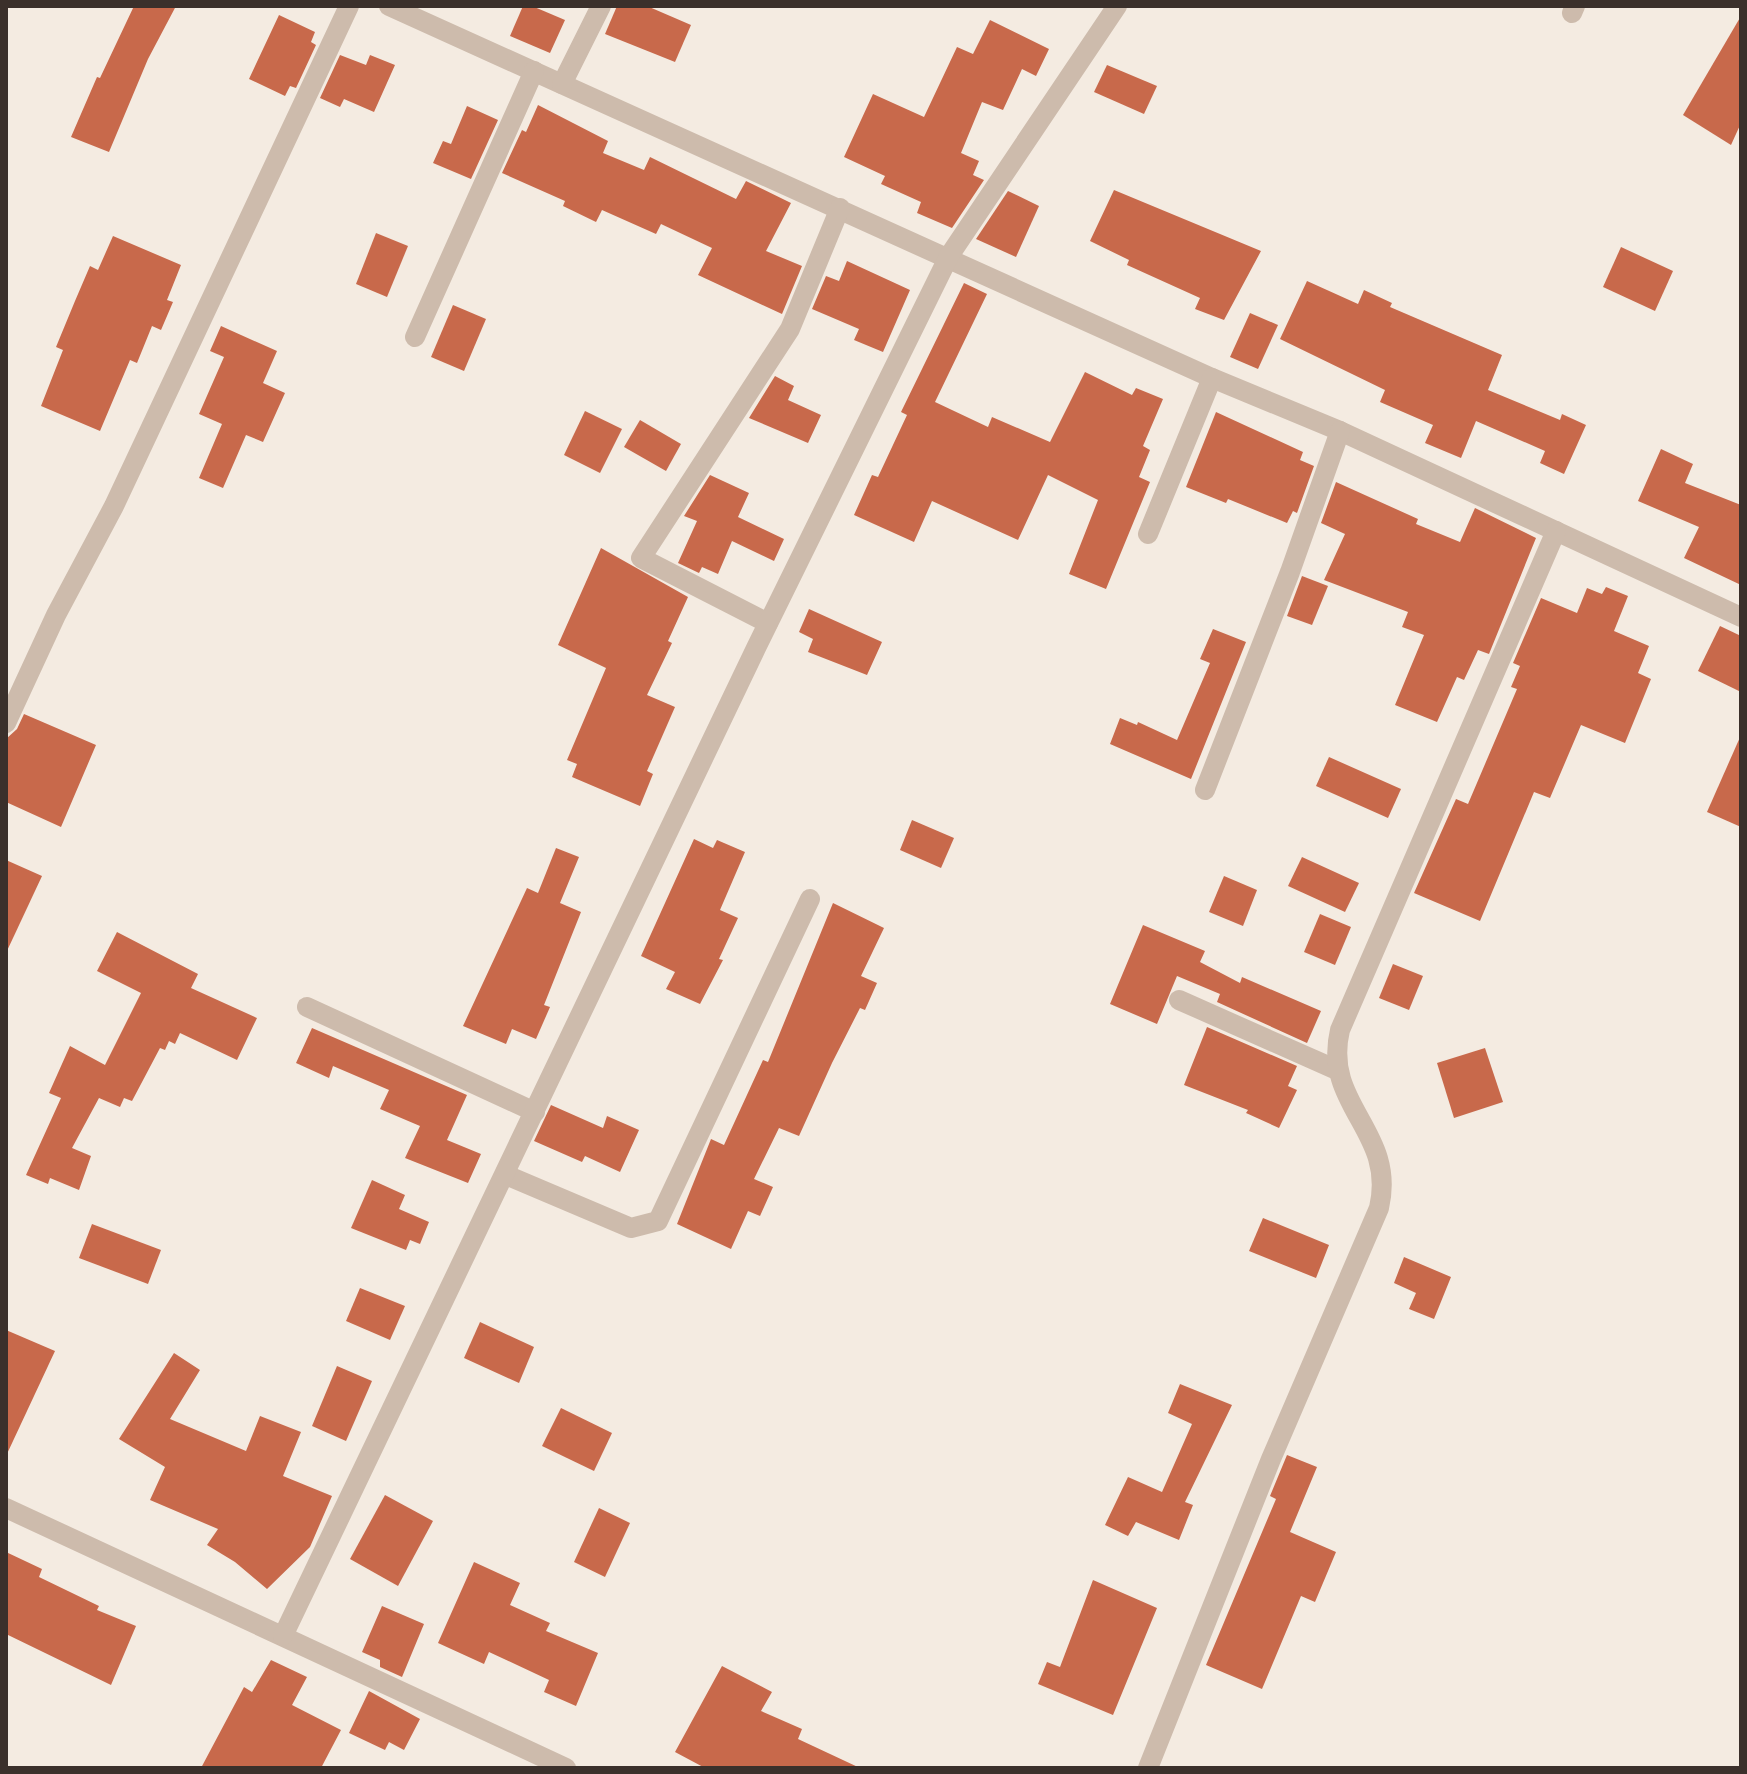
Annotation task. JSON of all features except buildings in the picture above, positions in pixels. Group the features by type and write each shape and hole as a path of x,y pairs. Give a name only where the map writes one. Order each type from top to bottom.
{"street":[{"path":"6,723 56,615 114,506 349,6"},
{"path":"389,6 949,256 1212,378 1340,431 1741,617"},
{"path":"562,84 601,6"},
{"path":"283,1636 768,623 949,256 1117,6"},
{"path":"415,337 534,71"},
{"path":"768,623 641,558 790,329 840,208"},
{"path":"1148,534 1212,378"},
{"path":"1205,790 1290,572 1340,431"},
{"path":"1148,1768 1271,1459 1379,1208 1382,1193 1376,1148 1342,1090 1337,1070 1335,1049 1340,1030 1556,531"},
{"path":"506,1175 631,1228 658,1221 810,899"},
{"path":"1179,1000 1337,1070"},
{"path":"307,1007 535,1112"},
{"path":"6,1508 566,1768"}]}
